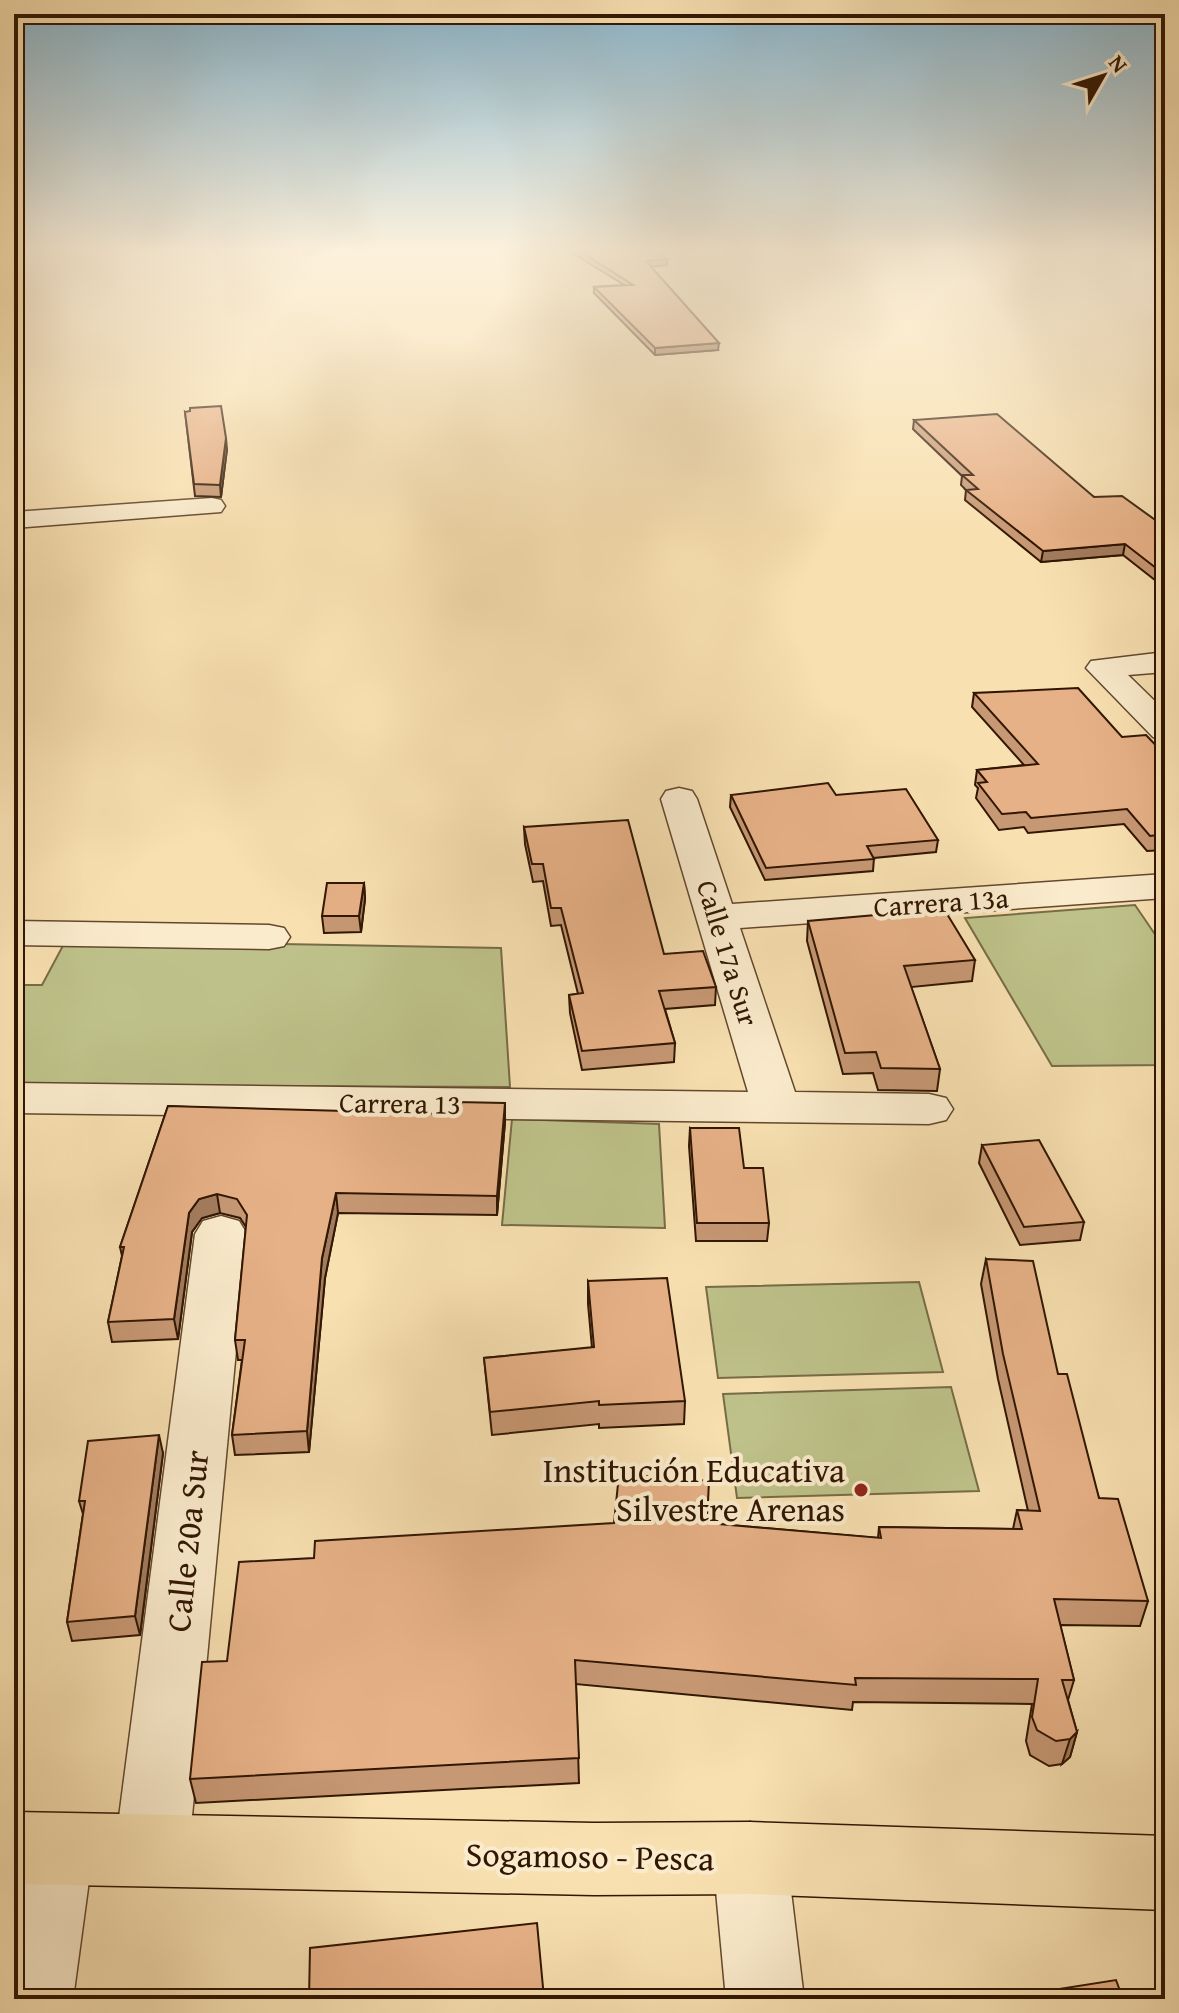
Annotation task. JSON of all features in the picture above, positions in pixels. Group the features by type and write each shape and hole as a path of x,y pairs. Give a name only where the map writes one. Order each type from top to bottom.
{"main road":[{"name":"Sogamoso - Pesca","path":"35,1850 152,1848 594,1859 750,1858 1165,1873"}],"street":[{"path":"14,520 212,506"},
{"path":"1165,662 1102,668 1165,730"},
{"name":"Calle 17a Sur","path":"679,799 776,1107"},
{"name":"Carrera 13a","path":"717,917 1165,886"},
{"path":"14,933 269,937"},
{"name":"Carrera 13","path":"14,1098 929,1109"},
{"name":"Calle 20a Sur","path":"152,1848 221,1234"},
{"path":"34,1999 35,1850"},
{"path":"750,1858 765,1999"}],"green space":[{"path":"1135,905 1165,949 1165,1065 1052,1066 965,918"},
{"path":"66,940 501,948 510,1087 14,1085 14,985 42,985"},
{"path":"512,1119 659,1124 665,1228 502,1225"},
{"path":"919,1282 943,1372 718,1378 706,1287"},
{"path":"951,1387 979,1491 737,1498 723,1394"}],"building":[{"path":"221,406 226,438 220,485 194,484 185,412 190,408"},
{"path":"997,414 1094,497 1122,496 1165,527 1165,575 1125,544 1043,551 966,490 978,489 962,475 973,475 914,420"},
{"path":"1078,688 1122,737 1146,735 1165,755 1165,834 1150,836 1127,809 1031,818 1026,812 1002,814 978,783 987,782 977,770 1038,764 974,693"},
{"path":"828,783 836,795 906,789 938,840 867,846 874,859 766,868 731,795"},
{"path":"628,820 664,954 703,951 716,987 659,991 675,1043 582,1051 569,995 583,993 561,908 551,908 543,864 532,864 524,827"},
{"path":"327,883 364,883 359,916 322,916"},
{"path":"944,909 975,960 904,966 940,1069 881,1068 876,1052 845,1053 808,921"},
{"path":"456,1102 505,1103 497,1196 336,1193 322,1258 307,1431 232,1435 245,1340 235,1340 247,1215 237,1199 217,1194 199,1199 189,1213 174,1319 108,1322 124,1247 120,1247 168,1106 454,1114"},
{"path":"690,1128 739,1128 744,1168 763,1168 769,1223 697,1223"},
{"path":"1039,1140 1084,1222 1024,1227 982,1145"},
{"path":"986,1259 1033,1261 1058,1374 1067,1374 1099,1498 1118,1499 1148,1601 1054,1599 1074,1680 1062,1680 1077,1732 1070,1739 1056,1741 1037,1730 1032,1717 1038,1679 855,1678 856,1685 575,1660 579,1758 190,1779 202,1662 227,1661 239,1562 314,1558 315,1541 614,1523 619,1474 709,1481 707,1523 881,1538 879,1527 1022,1529 1017,1510 1040,1511 1003,1354"},
{"path":"667,1278 685,1401 599,1405 599,1401 490,1412 484,1358 594,1347 588,1281"},
{"path":"159,1435 135,1616 67,1622 85,1501 79,1501 88,1441"},
{"path":"537,1923 544,1998 600,1993 601,1999 309,1999 310,1948"},
{"path":"1116,1980 1123,1999 1063,1999 1059,1989"}],"place":[{"name":"Institución Educativa Silvestre Arenas","path":"861,1490"}]}
